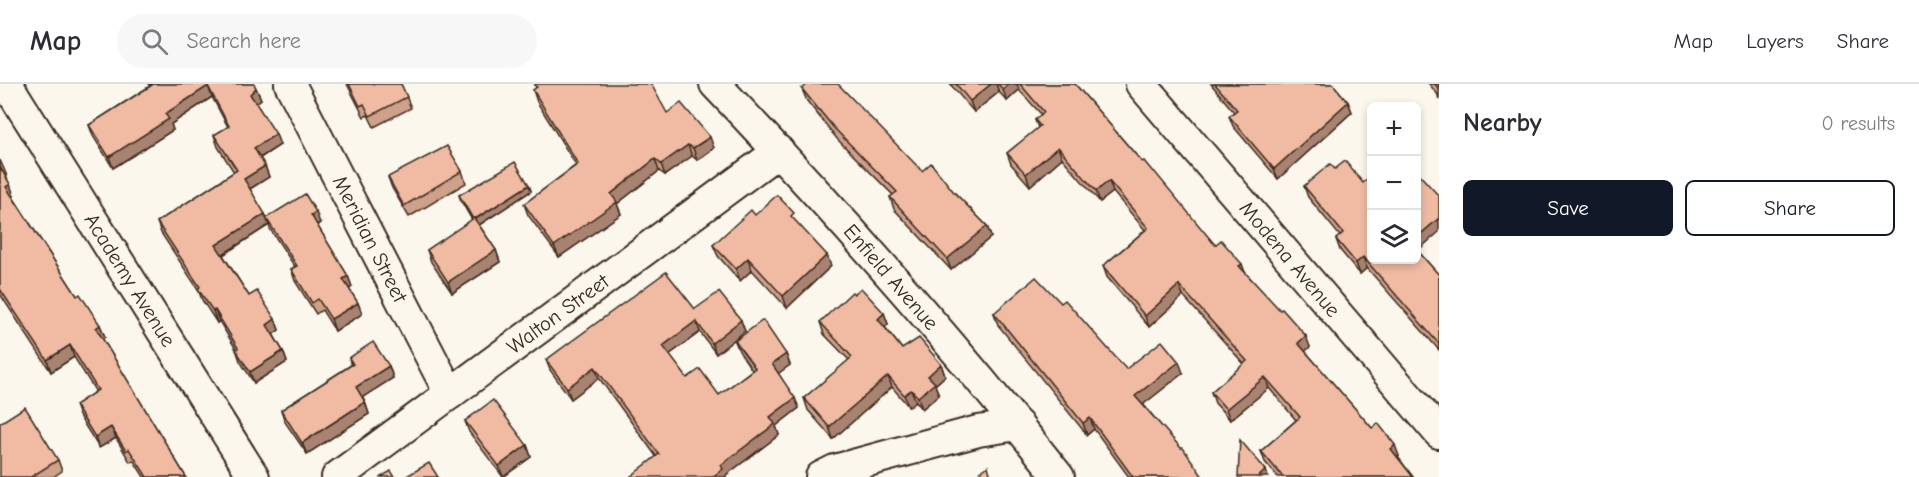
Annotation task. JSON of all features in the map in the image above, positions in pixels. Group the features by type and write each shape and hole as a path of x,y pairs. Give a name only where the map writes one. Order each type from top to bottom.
{"street":[{"name":"Academy Avenue","path":"7,84 254,477"},
{"name":"Meridian Street","path":"290,84 450,394"},
{"name":"Enfield Avenue","path":"715,84 896,280 1059,477"},
{"name":"Modena Avenue","path":"1141,84 1439,433"},
{"name":"Walton Street","path":"337,477 779,151"},
{"path":"821,477 835,470 967,434 1018,425"}],"building":[{"path":"151,84 254,84 256,88 250,94 276,134 254,148 265,166 244,179 265,214 216,245 249,296 257,291 275,319 267,325 283,351 250,372 215,310 213,311 198,289 200,287 157,222 237,170 214,135 229,126 208,86 165,114 169,119 109,157 89,125"},
{"path":"349,84 401,84 407,97 370,116 364,104 360,106"},
{"path":"537,84 651,84 667,113 681,103 710,137 693,148 688,145 661,164 655,159 611,194 617,202 554,246 524,204 578,164 533,90"},
{"path":"808,84 838,84 922,171 931,163 953,191 987,226 947,259 890,197 897,192 834,128 802,89"},
{"path":"956,84 991,84 970,101"},
{"path":"998,84 1009,84 1003,90"},
{"path":"1020,84 1075,84 1142,162 1144,161 1154,171 1215,245 1221,240 1242,264 1239,266 1306,336 1298,343 1372,428 1378,423 1395,445 1391,449 1413,477 1283,477 1261,451 1300,417 1265,377 1226,409 1211,392 1247,361 1179,285 1145,316 1103,266 1148,228 1109,181 1096,191 1058,147 1026,174 1007,153 1040,126 1035,120 1044,112"},
{"path":"1215,84 1333,84 1348,102 1274,169 1229,116 1237,110"},
{"path":"447,146 462,171 404,206 388,177"},
{"path":"1345,161 1363,183 1367,179 1367,262 1363,257 1356,263 1336,239 1343,233 1304,186 1330,164 1335,169"},
{"path":"515,162 529,185 473,219 459,195"},
{"path":"0,167 10,184 6,187 77,296 80,294 100,325 96,328 186,477 147,477 129,449 126,451 111,427 95,437 75,405 98,390 70,345 47,360 0,289"},
{"path":"1421,176 1439,196 1439,218 1421,234"},
{"path":"305,194 316,212 311,215 348,276 343,279 358,303 331,319 318,299 312,303 291,269 297,266 266,218"},
{"path":"777,195 794,213 791,216 827,255 783,296 748,258 736,269 713,245 751,210 755,215"},
{"path":"474,218 496,250 448,282 427,250"},
{"path":"1421,255 1439,275 1439,344 1369,264 1421,264"},
{"path":"666,272 695,309 719,292 741,320 712,343 696,321 663,346 687,378 700,369 719,395 755,368 735,341 763,320 786,354 772,364 795,398 770,417 775,424 721,465 723,469 712,477 630,477 659,454 595,367 567,388 546,360"},
{"path":"1036,277 1061,303 1065,300 1126,369 1162,341 1179,362 1135,396 1183,448 1203,477 1133,477 1090,418 1083,423 994,313"},
{"path":"861,288 884,313 878,319 902,349 919,338 941,364 928,376 935,383 918,397 911,390 904,395 888,376 829,427 804,398 852,357 820,322 852,292 854,294"},
{"path":"373,342 389,366 356,387 365,402 302,443 281,410 353,364 349,358"},
{"path":"493,400 527,445 499,466 465,421"},
{"path":"25,407 58,460 31,477 0,477 0,423"},
{"path":"1240,440 1266,470 1258,477 1238,477"},
{"path":"429,463 438,477 405,477"},
{"path":"988,466 991,477 974,477"},
{"path":"391,471 395,477 381,477"}]}
